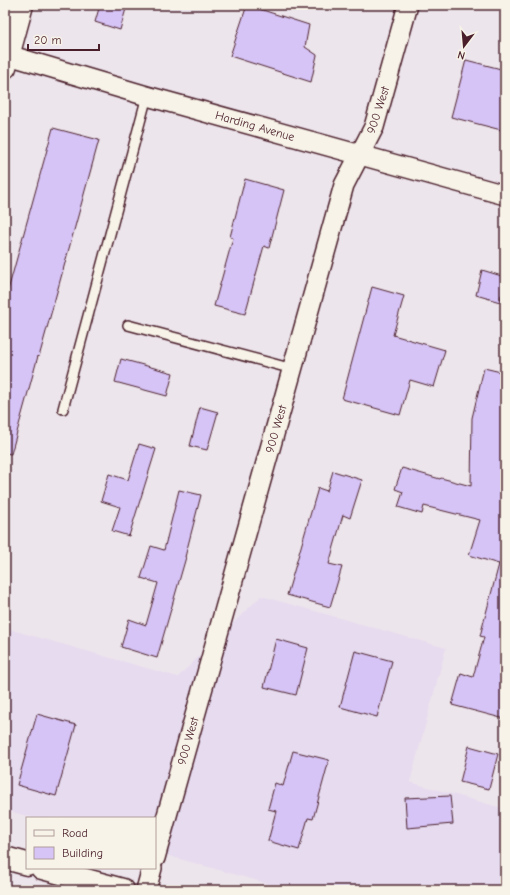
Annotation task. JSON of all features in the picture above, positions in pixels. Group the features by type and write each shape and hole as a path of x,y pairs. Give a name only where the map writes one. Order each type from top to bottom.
{"main road":[{"path":"6,59 22,5"},
{"path":"5,858 26,864"},
{"path":"46,869 123,890"}],"street":[{"name":"900 West","path":"156,854 344,185 374,128 408,5"},
{"name":"Harding Avenue","path":"6,59 147,96 505,195"},
{"path":"146,890 152,869"}],"lane":[{"path":"63,409 147,96"},
{"path":"128,324 293,369"}],"shaded area":[{"path":"261,596 446,648 410,782 505,809 505,890 290,890 156,852 156,817 30,817 5,810 5,628 178,677"}],"building":[{"path":"100,5 127,5 120,30 95,22"},
{"path":"247,5 309,25 305,47 317,55 311,82 230,56"},
{"path":"466,60 505,70 505,131 451,117"},
{"path":"53,128 99,140 11,454 5,453 5,301"},
{"path":"245,179 284,190 269,248 264,246 245,314 214,306 233,238 230,237"},
{"path":"482,270 505,277 505,296 501,295 500,302 476,295"},
{"path":"372,287 404,296 393,335 445,350 434,387 410,380 400,415 342,399"},
{"path":"121,359 173,373 167,396 115,382"},
{"path":"484,368 505,373 505,719 452,705 461,673 473,677 484,637 480,636 499,564 469,555 480,520 424,506 422,514 398,507 403,492 395,489 402,468 471,486 472,418"},
{"path":"200,407 218,412 207,450 190,446"},
{"path":"139,444 156,449 129,536 112,531 120,507 101,501 109,474 128,480"},
{"path":"333,471 362,480 350,518 343,515 329,564 342,567 330,607 287,595 318,488 327,491"},
{"path":"179,490 201,495 186,557 157,658 121,647 129,619 146,625 158,583 141,578 151,546 164,550"},
{"path":"276,639 308,648 296,695 264,687"},
{"path":"355,651 392,661 377,717 340,707"},
{"path":"37,714 76,725 56,796 17,785"},
{"path":"469,746 498,754 489,789 460,782"},
{"path":"293,751 329,760 313,819 308,818 299,850 268,841 276,811 268,809 275,783 283,786"},
{"path":"450,796 453,824 407,828 405,798"}]}
